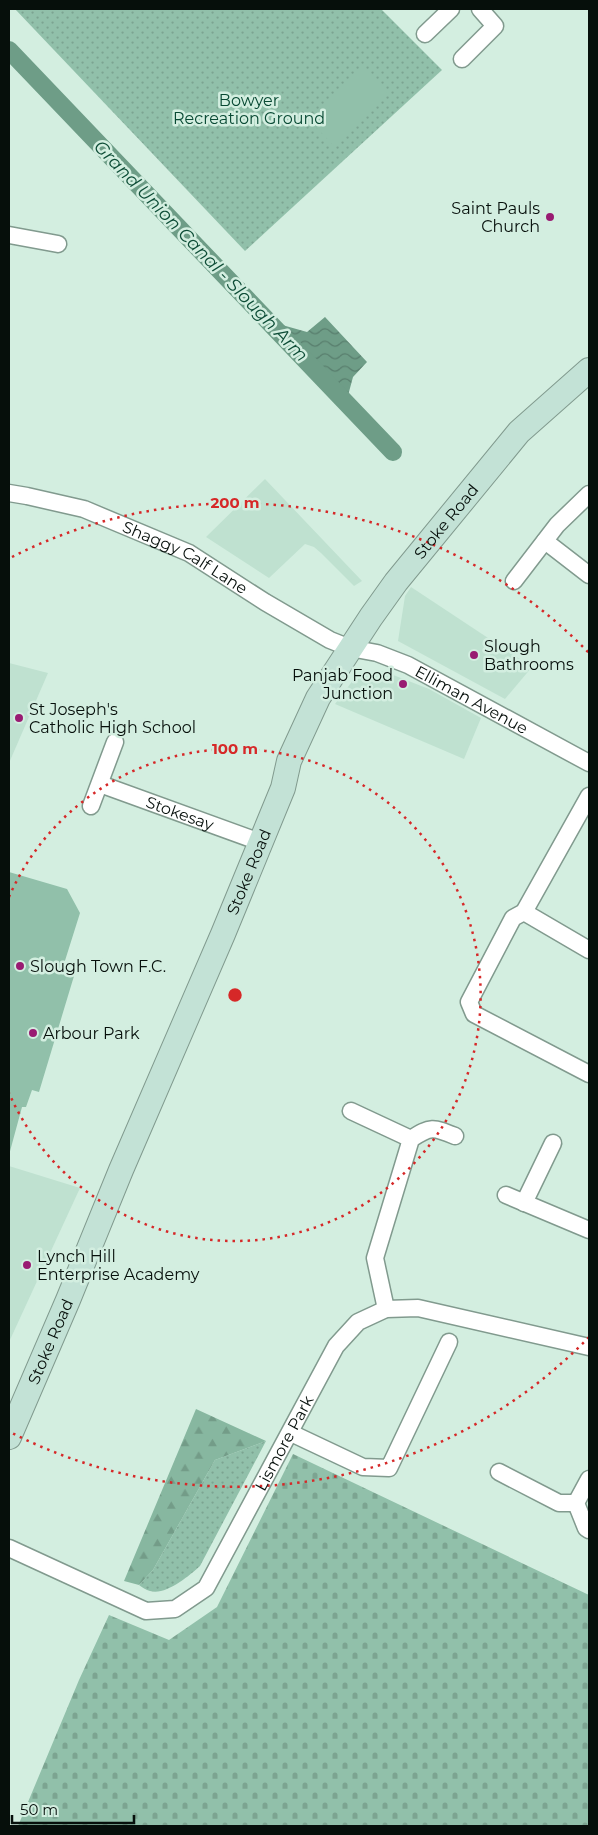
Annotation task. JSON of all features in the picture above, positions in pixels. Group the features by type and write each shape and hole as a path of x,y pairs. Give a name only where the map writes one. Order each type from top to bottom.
{"main road":[{"name":"Stoke Road","path":"9,1437 121,1170 224,934 283,788 289,761 318,698 396,582 519,432 588,373"}],"street":[{"path":"425,34 451,9"},
{"path":"462,59 495,26 480,9"},
{"path":"9,235 58,244"},
{"name":"Shaggy Calf Lane","path":"9,493 84,509 189,553 305,626 330,640 350,648"},
{"path":"514,581 557,526 589,494"},
{"path":"545,542 589,575"},
{"name":"Elliman Avenue","path":"350,648 377,653 408,665 589,763"},
{"path":"91,806 115,742"},
{"name":"Stokesay","path":"100,784 260,842"},
{"path":"589,796 524,912 512,918 469,1002 474,1014 589,1074"},
{"path":"524,912 589,950"},
{"path":"351,1111 411,1139"},
{"path":"386,1310 374,1258 411,1139 423,1131 435,1128 454,1136"},
{"path":"524,1203 553,1143"},
{"path":"506,1195 589,1230"},
{"name":"Lismore Park","path":"10,1548 146,1611 175,1609 206,1588 291,1433 336,1346 358,1322 386,1310 418,1308 589,1347"},
{"path":"291,1433 363,1467 388,1468 449,1342"},
{"path":"498,1472 559,1503 576,1503"},
{"path":"589,1478 576,1503 586,1528 589,1530"}],"shaded area":[{"path":"265,479 362,581 354,586 314,547 305,544 269,578 206,537"},
{"path":"411,587 532,667 505,699 398,641 405,596"},
{"name":"St Joseph's Catholic High School","path":"9,663 48,673 9,763"},
{"path":"383,671 429,689 481,718 464,759 335,704 354,679"},
{"name":"Lynch Hill Enterprise Academy","path":"9,1166 80,1188 9,1342"}],"green space":[{"name":"Bowyer Recreation Ground","path":"15,9 381,9 442,70 245,251"},
{"path":"363,68 387,93 333,145 309,120"},
{"name":"Arbour Park","path":"9,872 67,889 80,913 63,967 68,969 66,973 74,976 39,1092 32,1090 26,1107 22,1107 9,1155"},
{"path":"196,1409 266,1441 215,1460 153,1570 139,1585 124,1581"},
{"path":"266,1441 200,1566 190,1575 163,1591 150,1591 139,1585 153,1570 215,1460"},
{"path":"293,1454 589,1595 589,1826 18,1826 79,1680 109,1615 169,1640 217,1607"}],"water":[{"path":"325,317 367,362 353,377 346,403 268,321 307,332"}],"waterway":[{"name":"Grand Union Canal - Slough Arm","path":"9,50 393,452"}],"place":[{"name":"Saint Pauls Church","path":"550,217"},
{"name":"Slough Bathrooms","path":"474,655"},
{"name":"Panjab Food Junction","path":"403,684"},
{"name":"St Joseph's Catholic High School","path":"19,718"},
{"name":"Slough Town F.C.","path":"20,966"},
{"name":"Arbour Park","path":"33,1033"},
{"name":"Lynch Hill Enterprise Academy","path":"27,1265"}]}
